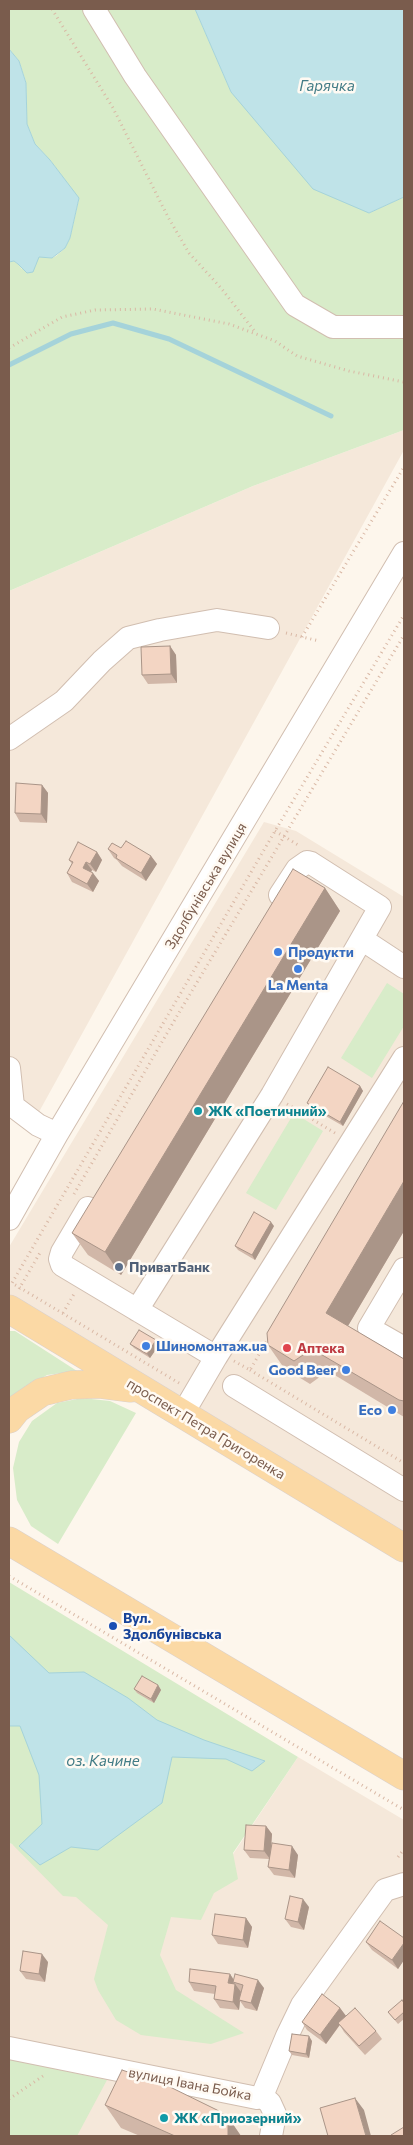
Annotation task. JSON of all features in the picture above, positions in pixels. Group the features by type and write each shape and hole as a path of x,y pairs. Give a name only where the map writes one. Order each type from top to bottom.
{"main road":[{"name":"проспект Петра Григоренка","path":"12,1295 140,1390 404,1548"},
{"path":"9,1419 17,1409 42,1392 71,1385 100,1384 140,1390"},
{"path":"9,1520 41,1560"},
{"path":"9,1541 404,1776"}],"street":[{"path":"94,9 135,76 295,305 333,327 404,327"},
{"name":"Здолбунівська вулиця","path":"9,1219 404,553"},
{"path":"9,739 64,701 102,661 128,638 217,620 268,628"},
{"path":"137,1310 272,1095 363,940 380,907 311,863 302,865 271,911"},
{"path":"363,940 404,966"},
{"path":"182,1415 223,1358 404,1058"},
{"path":"9,1068 11,1104 38,1125 58,1134"},
{"path":"98,1192 62,1252 60,1259 62,1266 223,1358"},
{"path":"404,1269 369,1328 404,1348"},
{"path":"234,1386 404,1490"},
{"name":"вулиця Івана Бойка","path":"9,2048 258,2098 262,2096 302,2005 385,1890 404,1884"},
{"path":"262,2096 270,2103 275,2114 271,2136"}],"path":[{"path":"52,9 113,108 168,217 189,253 221,288 256,334"},
{"path":"9,348 62,317 94,310 153,309 228,324 274,341 297,356 349,371 404,382"},
{"path":"302,637 404,467"},
{"path":"12,1295 275,831 404,615"},
{"path":"268,628 319,641"},
{"path":"74,1195 177,1016 404,635"},
{"path":"275,831 304,849 302,865"},
{"path":"272,1095 351,1143"},
{"path":"12,1295 44,1246"},
{"path":"250,1370 270,1337"},
{"path":"223,1358 250,1370 404,1463"},
{"path":"9,1576 404,1810"},
{"path":"398,1857 404,1849"},
{"path":"9,2099 68,2060"}],"shaded area":[{"path":"404,430 404,450 29,1130 9,1117 9,591 253,486"},
{"path":"264,822 296,831 404,897 404,1531 9,1294 9,1247"},
{"path":"298,1757 404,1820 404,2136 9,2136 9,1843 195,1911"}],"green space":[{"path":"9,9 195,9 231,92 369,213 404,197 404,430 253,486 9,591 9,262 14,261 22,269 36,266 36,260 39,256 52,258 65,248 70,238 79,199 50,160 35,144 27,124 26,82 19,61 9,49"},
{"path":"387,983 404,994 404,1026 372,1078 341,1058"},
{"path":"294,1113 323,1131 276,1210 246,1193"},
{"path":"9,1331 15,1331 77,1371 47,1375 26,1388 9,1403"},
{"path":"82,1398 110,1401 136,1413 58,1544 31,1526 17,1500 13,1468 19,1442 32,1421 57,1403"},
{"path":"9,1582 298,1757 233,1853 238,1879 214,1893 201,1920 171,1917 160,1955 176,1990 244,2033 211,2044 141,2035 116,2020 98,1990 94,1979 108,1925 76,1897 63,1896 9,1843"},
{"path":"9,2059 107,2080 77,2136 9,2136"}],"water":[{"name":"Гарячка","path":"195,9 404,9 404,197 369,213 313,189 231,92"},
{"path":"9,49 19,61 26,83 27,124 35,144 50,160 79,198 70,238 65,248 52,258 39,257 33,272 27,273 14,261 9,262"},
{"name":"оз. Качине","path":"9,1635 49,1673 84,1672 128,1698 157,1720 204,1740 265,1761 252,1771 226,1759 172,1757 162,1803 98,1850 71,1847 40,1865 19,1846 42,1824 39,1775 20,1726 9,1726"}],"building":[{"path":"170,646 171,674 142,675 141,647"},
{"path":"16,783 42,785 41,814 15,813"},
{"path":"126,841 151,856 141,873 116,858 117,855 108,849 112,843 121,848"},
{"path":"78,842 97,852 90,864 86,862 83,868 93,873 87,884 67,873 73,862 69,860"},
{"path":"293,869 325,888 105,1252 72,1233"},
{"path":"328,1067 360,1086 340,1122 307,1103"},
{"path":"404,1101 404,1181 326,1313 404,1359 404,1401 399,1400 312,1349 294,1361 268,1345 267,1333"},
{"path":"254,1212 271,1222 252,1255 235,1246"},
{"name":"Шиномонтаж.ua","path":"139,1330 156,1340 147,1354 130,1344"},
{"path":"142,1676 158,1685 151,1699 134,1689"},
{"path":"246,1825 266,1826 264,1851 244,1850"},
{"path":"272,1843 292,1846 289,1870 268,1867"},
{"path":"290,1896 303,1899 298,1922 285,1919"},
{"path":"215,1914 246,1918 243,1940 212,1935"},
{"path":"380,1921 404,1938 404,1943 392,1960 366,1942"},
{"path":"23,1951 42,1954 39,1974 20,1971"},
{"path":"190,1969 230,1974 228,1983 235,1984 233,2002 214,1999 216,1986 189,1982"},
{"path":"235,1974 258,1980 251,2003 239,2000 243,1985 233,1982"},
{"path":"322,1994 340,2008 320,2035 302,2022"},
{"path":"402,2000 404,2012 395,2020 388,2012"},
{"path":"355,2008 376,2031 359,2046 338,2023"},
{"path":"292,2034 309,2036 306,2054 289,2051"},
{"path":"122,2070 166,2085 217,2110 228,2117 228,2136 175,2136 105,2105"},
{"path":"355,2098 366,2136 328,2136 320,2108"},
{"path":"404,2127 404,2136 391,2135"}],"waterway":[{"path":"9,365 71,334 113,323 169,339 331,416"}],"place":[{"name":"Продукти","path":"278,952"},
{"name":"La Menta","path":"298,969"},
{"name":"ЖК «Поетичний»","path":"198,1111"},
{"name":"ПриватБанк","path":"119,1267"},
{"name":"Шиномонтаж.ua","path":"146,1346"},
{"name":"Аптека","path":"287,1348"},
{"name":"Good Beer","path":"346,1370"},
{"name":"Eco","path":"392,1410"},
{"name":"Вул. Здолбунівська","path":"113,1626"},
{"name":"ЖК «Приозерний»","path":"164,2118"}]}
